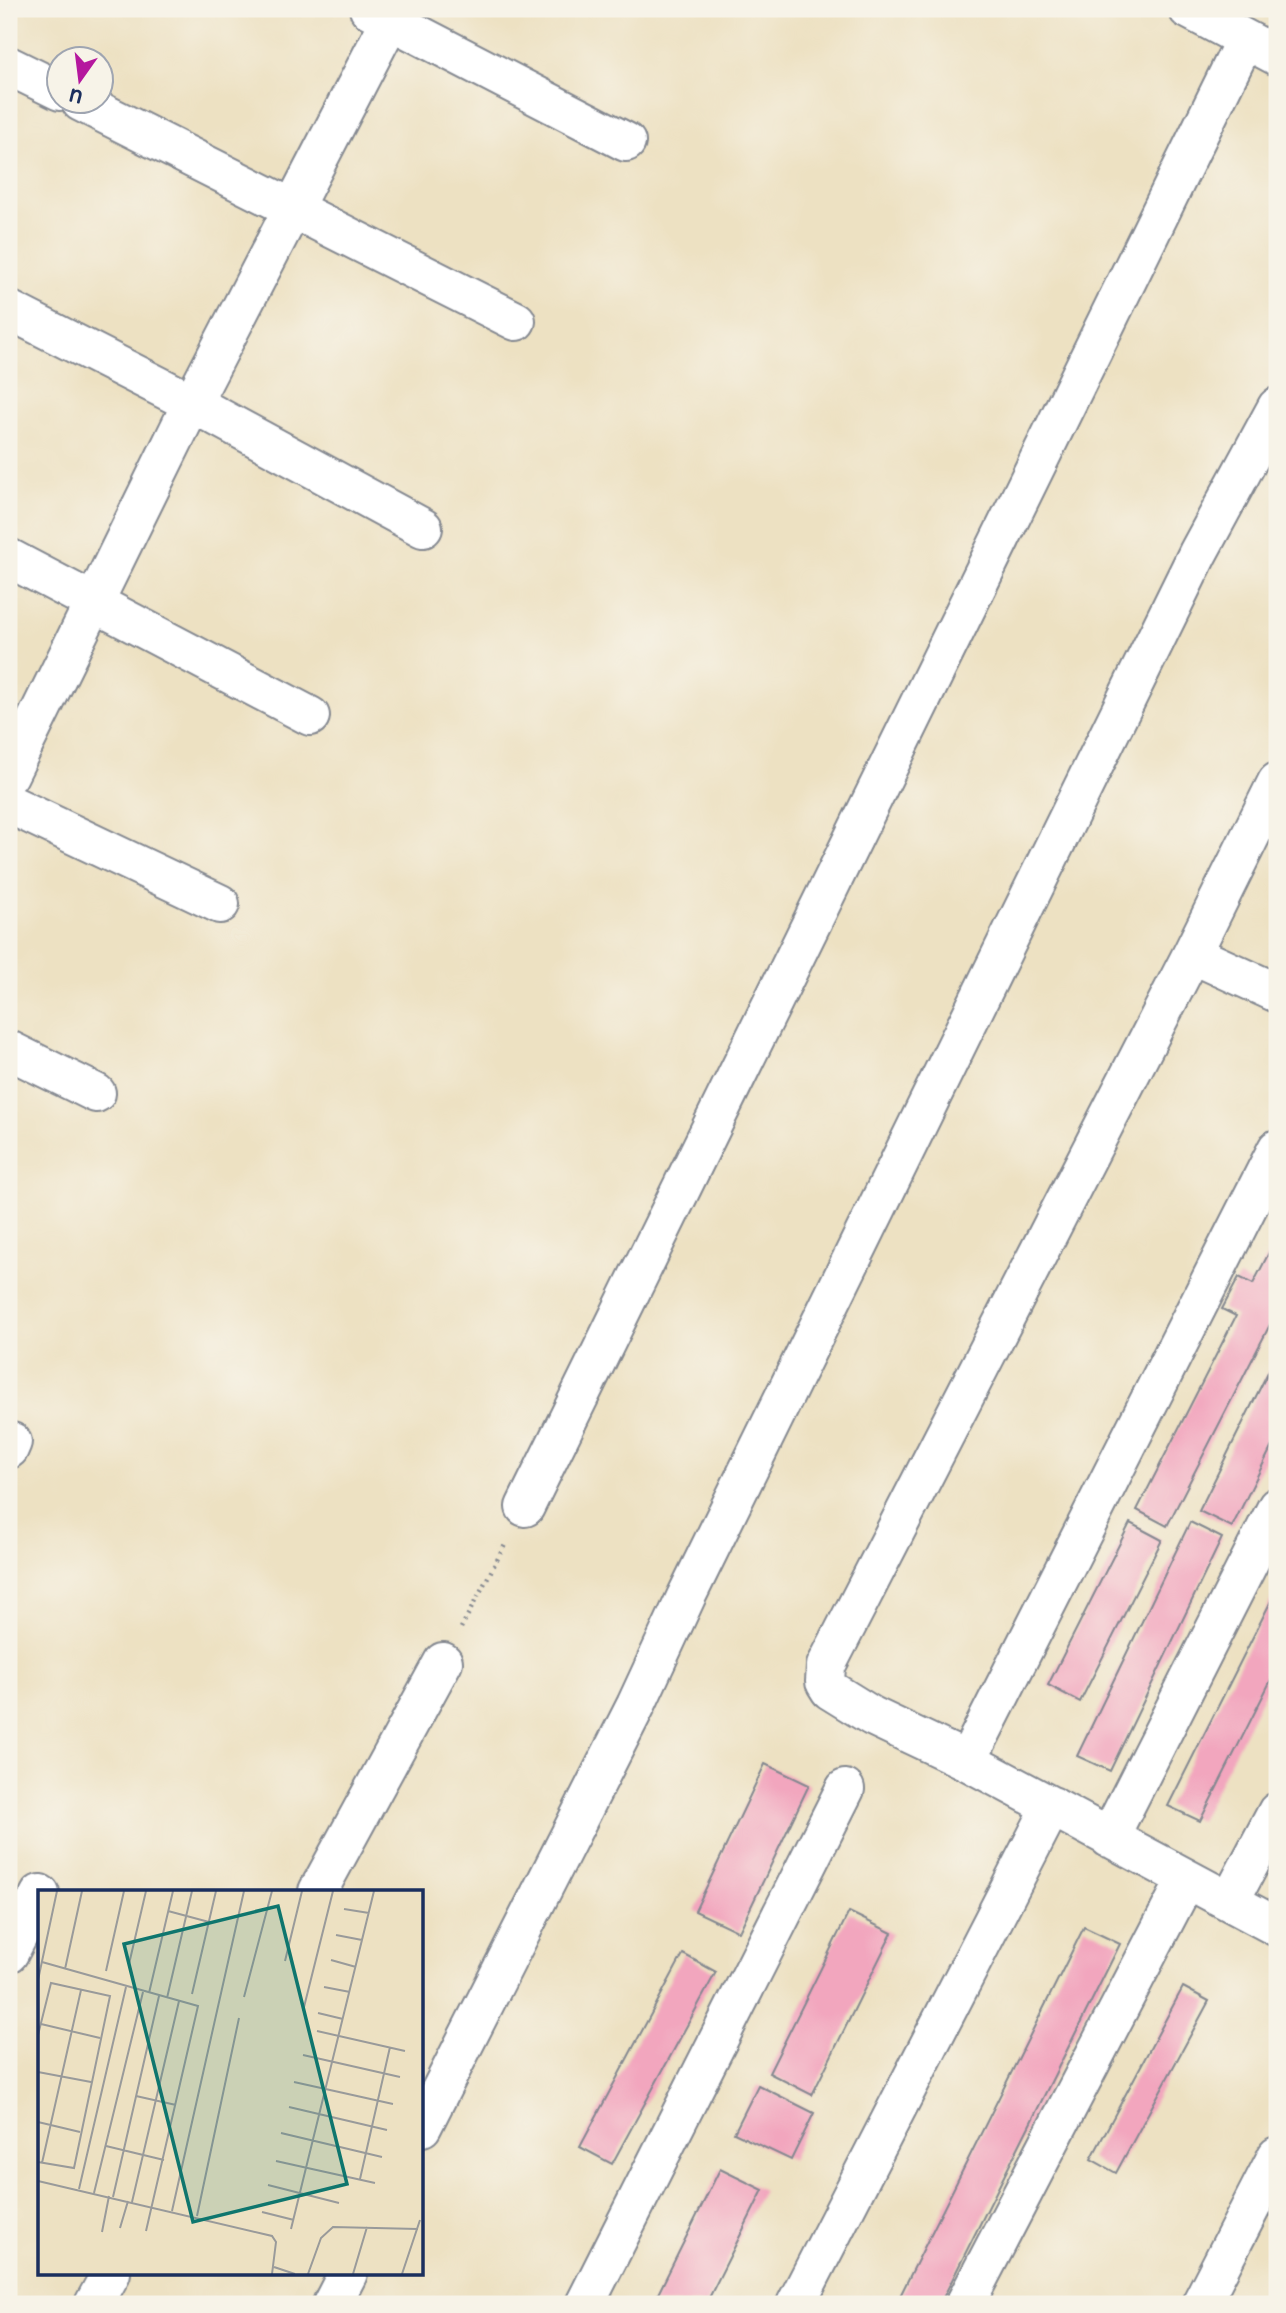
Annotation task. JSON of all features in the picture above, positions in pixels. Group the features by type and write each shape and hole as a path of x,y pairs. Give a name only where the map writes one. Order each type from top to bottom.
{"street":[{"path":"525,1507 1261,48 1188,9"},
{"path":"9,775 92,601 294,208 385,12 626,142"},
{"path":"9,66 46,84"},
{"path":"108,116 516,321"},
{"path":"9,310 192,403 424,528"},
{"path":"424,2123 636,1705 686,1597 1198,553 1277,407"},
{"path":"9,558 310,716"},
{"path":"1277,782 1192,954 826,1666 825,1682 834,1694 872,1716 967,1761 1277,1927"},
{"path":"9,804 220,904"},
{"path":"1192,954 1277,993"},
{"path":"9,1050 96,1093"},
{"path":"967,1761 1277,1149"},
{"path":"1109,1838 1277,1507"},
{"path":"318,1890 443,1662"},
{"path":"585,2304 845,1789"},
{"path":"796,2304 1052,1806"},
{"path":"1230,1900 1277,1812"},
{"path":"965,2304 1186,1880"},
{"path":"9,1953 38,1897"},
{"path":"1200,2304 1277,2156"},
{"path":"94,2304 110,2274"},
{"path":"332,2304 347,2274"}],"path":[{"path":"443,1662 525,1507"}],"building":[{"path":"1277,1237 1277,1311 1167,1526 1137,1510 1236,1316 1222,1309 1239,1277 1253,1284"},
{"path":"1277,1354 1277,1436 1232,1527 1199,1511"},
{"path":"1190,1522 1222,1538 1110,1771 1077,1756"},
{"path":"1130,1523 1162,1540 1080,1702 1048,1685"},
{"path":"1277,1589 1277,1668 1200,1821 1168,1806"},
{"path":"765,1764 809,1785 739,1932 695,1911"},
{"path":"849,1912 892,1933 812,2095 769,2073"},
{"path":"1084,1927 1120,1944 940,2304 896,2304"},
{"path":"683,1954 716,1972 612,2164 580,2147"},
{"path":"1183,1987 1209,2001 1116,2173 1091,2159"},
{"path":"758,2085 814,2113 791,2160 734,2133"},
{"path":"720,2169 763,2190 706,2304 653,2304"}]}
